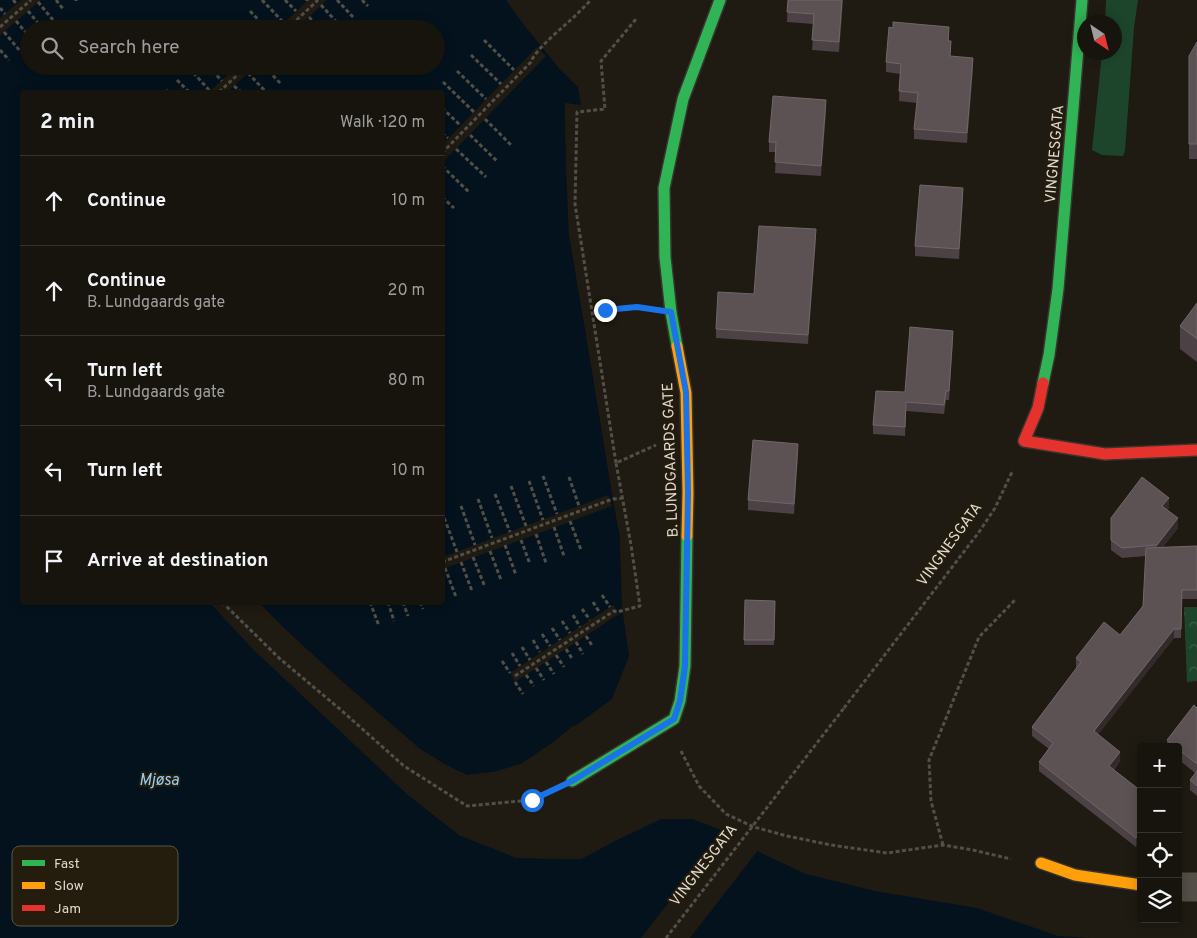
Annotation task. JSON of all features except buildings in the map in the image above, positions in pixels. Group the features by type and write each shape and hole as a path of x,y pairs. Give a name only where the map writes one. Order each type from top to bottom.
{"street":[{"name":"B. LUNDGAARDS GATE","path":"674,719 680,701 685,666 688,493 687,432 686,392 671,312 666,257 664,188 683,99 720,0"},
{"name":"VINGNESGATA","path":"1024,441 1038,408 1049,355 1058,289 1082,0"},
{"path":"1024,441 1104,454 1197,450"},
{"path":"572,781 674,719"},
{"path":"1041,863 1075,876 1137,884"},
{"path":"1182,887 1197,887"}],"path":[{"path":"13,0 17,4"},
{"path":"0,27 31,0"},
{"path":"56,0 64,10"},
{"path":"262,0 281,20"},
{"path":"286,0 296,12"},
{"path":"297,20 318,0"},
{"path":"338,0 354,18"},
{"path":"362,0 368,6"},
{"path":"445,150 531,62 532,57 591,0"},
{"path":"38,2 54,20"},
{"path":"321,6 334,20"},
{"path":"0,8 5,14"},
{"path":"28,11 36,20"},
{"path":"250,11 258,20"},
{"path":"309,17 312,20"},
{"path":"515,676 614,611 617,612 640,606 575,204 577,112 605,109 601,60 636,19"},
{"path":"16,21 20,26"},
{"path":"4,32 20,51"},
{"path":"484,40 514,70"},
{"path":"0,50 9,60"},
{"path":"471,55 500,84"},
{"path":"457,71 486,99"},
{"path":"195,75 209,90"},
{"path":"216,75 222,81"},
{"path":"221,90 237,75"},
{"path":"250,75 264,90"},
{"path":"272,75 281,84"},
{"path":"177,80 187,90"},
{"path":"444,82 474,112"},
{"path":"234,86 239,90"},
{"path":"445,111 460,125"},
{"path":"485,119 512,146"},
{"path":"470,135 498,162"},
{"path":"456,149 486,177"},
{"path":"445,169 470,193"},
{"path":"445,200 454,208"},
{"path":"593,311 637,307 671,312"},
{"path":"616,464 687,432"},
{"name":"VINGNESGATA","path":"666,938 979,532 995,508 1012,473 1024,441"},
{"path":"543,476 558,514"},
{"path":"569,477 579,506"},
{"path":"529,481 543,520"},
{"path":"511,486 526,526"},
{"path":"495,494 510,532"},
{"path":"445,561 613,499 624,498"},
{"path":"478,499 492,538"},
{"path":"461,506 475,545"},
{"path":"445,520 457,552"},
{"path":"570,521 581,550"},
{"path":"554,527 564,556"},
{"path":"536,534 546,563"},
{"path":"521,540 530,564"},
{"path":"504,545 516,576"},
{"path":"490,552 500,580"},
{"path":"473,557 484,587"},
{"path":"461,562 472,591"},
{"path":"445,568 456,597"},
{"path":"602,595 610,607"},
{"path":"943,845 931,801 929,760 979,637 1015,600"},
{"path":"592,602 600,613"},
{"path":"225,605 279,658 404,766 467,806 532,800 572,781"},
{"path":"371,605 379,626"},
{"path":"389,605 394,621"},
{"path":"404,605 408,616"},
{"path":"421,605 423,609"},
{"path":"582,608 590,620"},
{"path":"572,615 580,627"},
{"path":"562,621 570,633"},
{"path":"552,628 560,640"},
{"path":"542,634 550,646"},
{"path":"586,636 593,647"},
{"path":"533,640 540,652"},
{"path":"576,642 583,654"},
{"path":"522,647 530,660"},
{"path":"566,649 574,660"},
{"path":"512,653 520,666"},
{"path":"556,655 564,667"},
{"path":"502,661 510,673"},
{"path":"546,662 554,674"},
{"path":"536,668 544,680"},
{"path":"526,675 534,686"},
{"path":"515,682 524,694"},
{"path":"674,719 682,754 699,786 726,814 754,827 831,845 887,853 943,845 973,850 1006,859 1041,863"}],"green space":[{"path":"1106,0 1138,0 1134,27 1125,151 1123,156 1102,155 1092,150 1101,60 1122,60 1122,15 1105,15"},
{"path":"1184,607 1197,607 1197,681 1187,682"}],"water":[{"name":"Mjøsa","path":"0,0 506,0 558,67 578,87 581,105 565,103 569,234 620,537 622,607 629,656 612,699 521,764 494,772 467,775 420,749 337,677 261,605 445,605 445,90 20,90 20,605 212,605 254,650 407,794 459,835 517,858 581,859 661,819 692,819 719,829 765,855 806,874 875,891 977,908 1058,936 1090,938 0,938"}],"pier":[{"path":"21,0 41,0 0,35 0,18"},
{"path":"308,0 327,0 306,20 287,20"},
{"path":"537,47 546,56 445,160 445,142"},
{"path":"227,75 246,75 229,90 211,90"},
{"path":"565,103 584,106 581,108 567,106 572,234 615,499 623,537 625,606 622,607 620,537 569,234"},
{"path":"608,495 612,506 445,568 445,556"},
{"path":"212,605 216,605 255,648 408,792 461,833 517,856 580,857 617,837 615,841 581,859 517,858 459,835 407,794 254,650"},
{"path":"260,605 337,677 420,749 467,775 494,772 521,764 574,725 576,728 522,766 495,774 467,778 419,751 335,679 284,632"},
{"path":"613,605 619,614 515,682 510,673"},
{"path":"725,830 759,849 690,938 641,938"}],"traffic: fast":[{"path":"677,346 665,257 664,188 683,99 720,0"},
{"path":"1043,383 1049,355 1058,289 1082,0"},
{"path":"572,781 674,719 680,701 685,666 687,536"}],"traffic: slow":[{"path":"677,346 686,393 687,536"},
{"path":"1041,863 1075,875 1137,884"}],"traffic: jam":[{"path":"1043,383 1038,408 1024,441 1105,454 1197,450"}],"route":[{"path":"532,800 572,781 674,719 680,701 685,666 688,493 686,392 671,312 637,307 605,310"}]}
